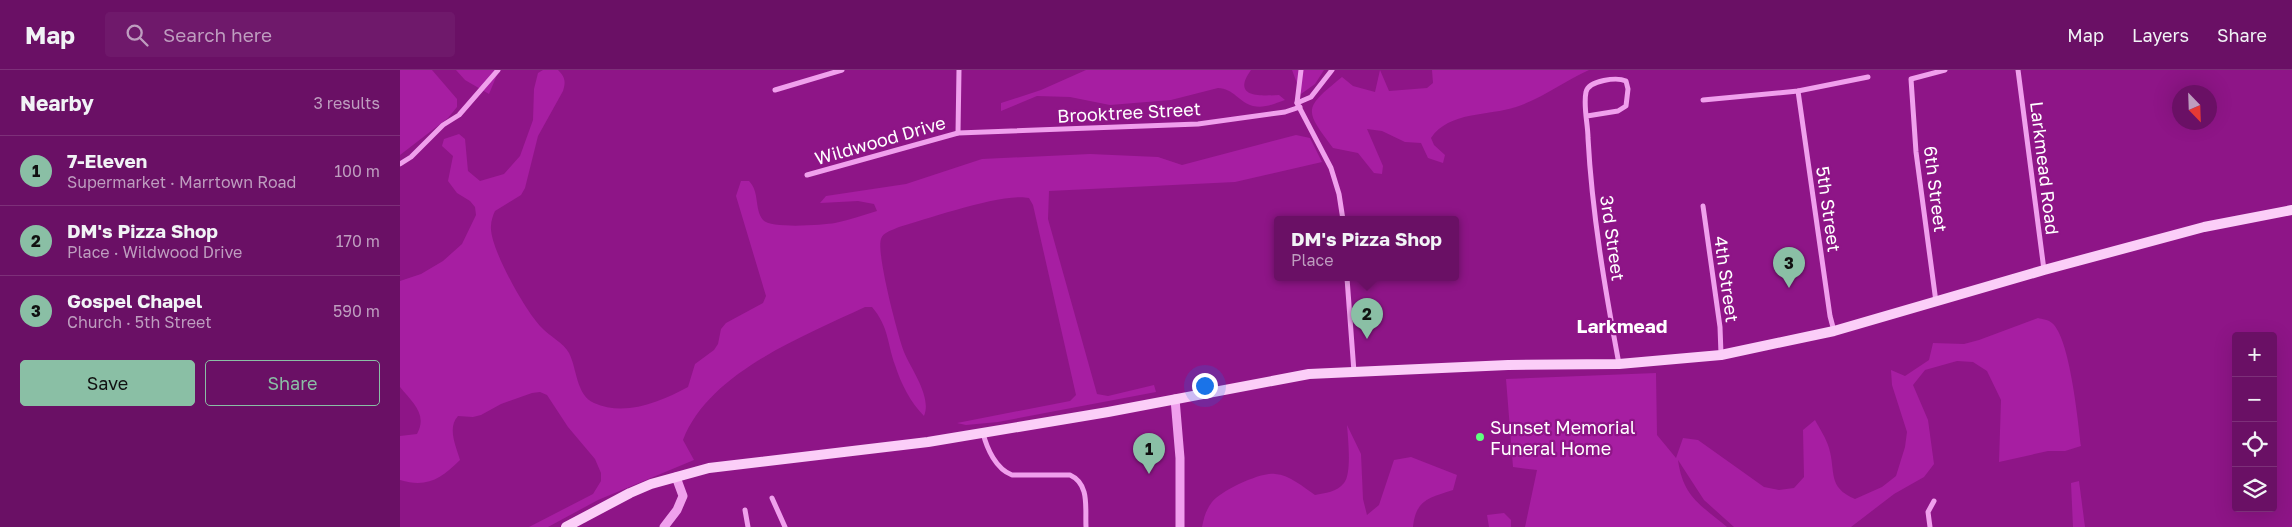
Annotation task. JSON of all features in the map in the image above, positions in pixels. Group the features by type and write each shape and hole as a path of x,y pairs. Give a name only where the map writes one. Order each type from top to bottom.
{"main road":[{"path":"566,527 630,493 676,477 736,463 863,450 983,432 1309,374 1508,365 1619,364 1721,355 1834,331 2044,270 2204,227 2292,210"}],"street":[{"path":"400,164 411,157 443,126 459,115 498,70"},
{"path":"775,90 842,70"},
{"name":"Wildwood Drive","path":"807,175 958,133 959,70"},
{"path":"1301,70 1299,105 1331,168 1339,194 1342,216"},
{"path":"1299,105 1311,97 1332,70"},
{"name":"6th Street","path":"1936,302 1916,152 1911,79 1945,70"},
{"name":"Larkmead Road","path":"2018,70 2044,270"},
{"path":"1703,100 1798,91 1868,77"},
{"name":"3rd Street","path":"1587,116 1618,111 1626,106 1628,89 1626,80 1621,78 1594,83 1586,92 1587,116 1596,217 1619,364"},
{"name":"5th Street","path":"1798,91 1830,316 1834,331"},
{"name":"Brooktree Street","path":"958,133 1198,124 1285,112 1299,105"},
{"name":"4th Street","path":"1703,206 1720,327 1721,355"},
{"path":"1347,281 1354,372"},
{"path":"1175,399 1180,458 1180,527"},
{"path":"983,432 990,453 1006,473 1012,475 1070,475 1076,478 1083,486 1085,493 1086,527"},
{"path":"664,527 683,496 676,477"},
{"path":"772,498 785,527"},
{"path":"1930,527 1928,512 1934,501"},
{"path":"745,510 748,527"}],"shaded area":[{"path":"400,70 432,70 457,99 457,107 448,118 400,155"},
{"path":"456,70 499,70 489,94 465,80"},
{"path":"543,70 558,70 564,79 563,91 538,136 525,188 521,195 495,211 491,224 492,236 510,279 534,319 564,346 569,353 580,388 584,394 594,403 618,409 642,406 666,398 688,387 695,364 714,350 718,344 721,329 726,323 763,303 766,296 736,196 741,181 749,181 755,190 760,216 763,220 776,225 809,225 835,223 877,211 874,204 858,201 820,203 826,196 906,184 982,159 1090,154 1158,157 1182,165 1296,135 1310,138 1322,162 1235,182 1049,191 1048,219 1097,394 1108,396 1154,385 1156,392 998,422 966,425 957,423 1070,401 1076,395 1033,205 1029,198 1017,197 984,202 899,227 886,233 881,239 880,247 884,277 904,352 923,392 926,409 924,416 907,393 900,379 882,321 872,307 865,307 814,330 761,359 736,376 714,395 696,416 683,440 694,460 598,500 548,527 529,527 593,494 601,481 601,473 595,459 568,427 547,395 540,392 501,404 481,415 473,417 458,416 453,426 453,432 460,460 440,477 433,480 418,483 400,480 400,436 417,434 421,420 414,403 400,387 400,281 421,274 443,261 462,244 476,215 475,207 470,201 457,193 448,181 453,156 442,146 444,139 459,134 465,139 468,171 480,181 504,174 520,156 533,120 534,89 538,73"},
{"path":"1086,70 1251,70 1244,86 1246,90 1257,95 1279,95 1285,100 1257,107 1244,102 1228,90 1218,88 1171,100 1110,105 1070,97 1037,96 1001,111 1001,103 1041,90"},
{"path":"1292,70 1324,70 1315,84 1301,94"},
{"path":"1380,70 1389,91 1427,88 1433,83 1432,70 1589,70 1516,107 1470,116 1448,123 1431,138 1434,145 1445,155 1443,163 1428,158 1421,143 1405,142 1382,131 1367,129 1383,166 1382,174 1374,173 1358,153 1333,148 1317,125 1312,110 1314,103 1320,96 1342,77 1353,86 1375,92"},
{"path":"2038,318 2052,323 2064,345 2072,381 2081,446 2065,451 2048,451 1999,462 2001,400 1987,371 1973,362 1957,361 1925,370 1913,385 1928,420 1934,464 1924,477 1894,494 1851,527 1734,527 1704,500 1678,460 1680,473 1689,492 1701,506 1727,527 1525,527 1537,470 1513,467 1506,379 1656,373 1657,435 1676,458 1683,438 1698,440 1764,487 1779,490 1794,488 1804,477 1803,430 1815,420 1829,448 1836,484 1846,494 1855,499 1882,487 1896,476 1905,447 1907,432 1892,385 1891,370 1905,376 1929,360 1933,343 1964,344"},
{"path":"1347,425 1361,454 1363,499 1367,515 1379,505 1394,460 1411,457 1457,475 1453,490 1425,501 1417,511 1413,527 1202,527 1204,517 1212,502 1241,483 1260,476 1268,474 1281,475 1296,482 1315,495 1331,492 1338,488 1344,483 1348,472"},
{"path":"2079,481 2085,527 2073,527 2071,483"},
{"path":"1504,513 1511,520 1511,527 1489,527 1487,515"}],"place":[{"name":"Gospel Chapel","path":"1789,288"},
{"name":"DM's Pizza Shop","path":"1367,339"},
{"name":"Sunset Memorial Funeral Home","path":"1480,437"},
{"name":"7-Eleven","path":"1149,474"}],"district":[{"name":"Larkmead","path":"1622,325"}]}
